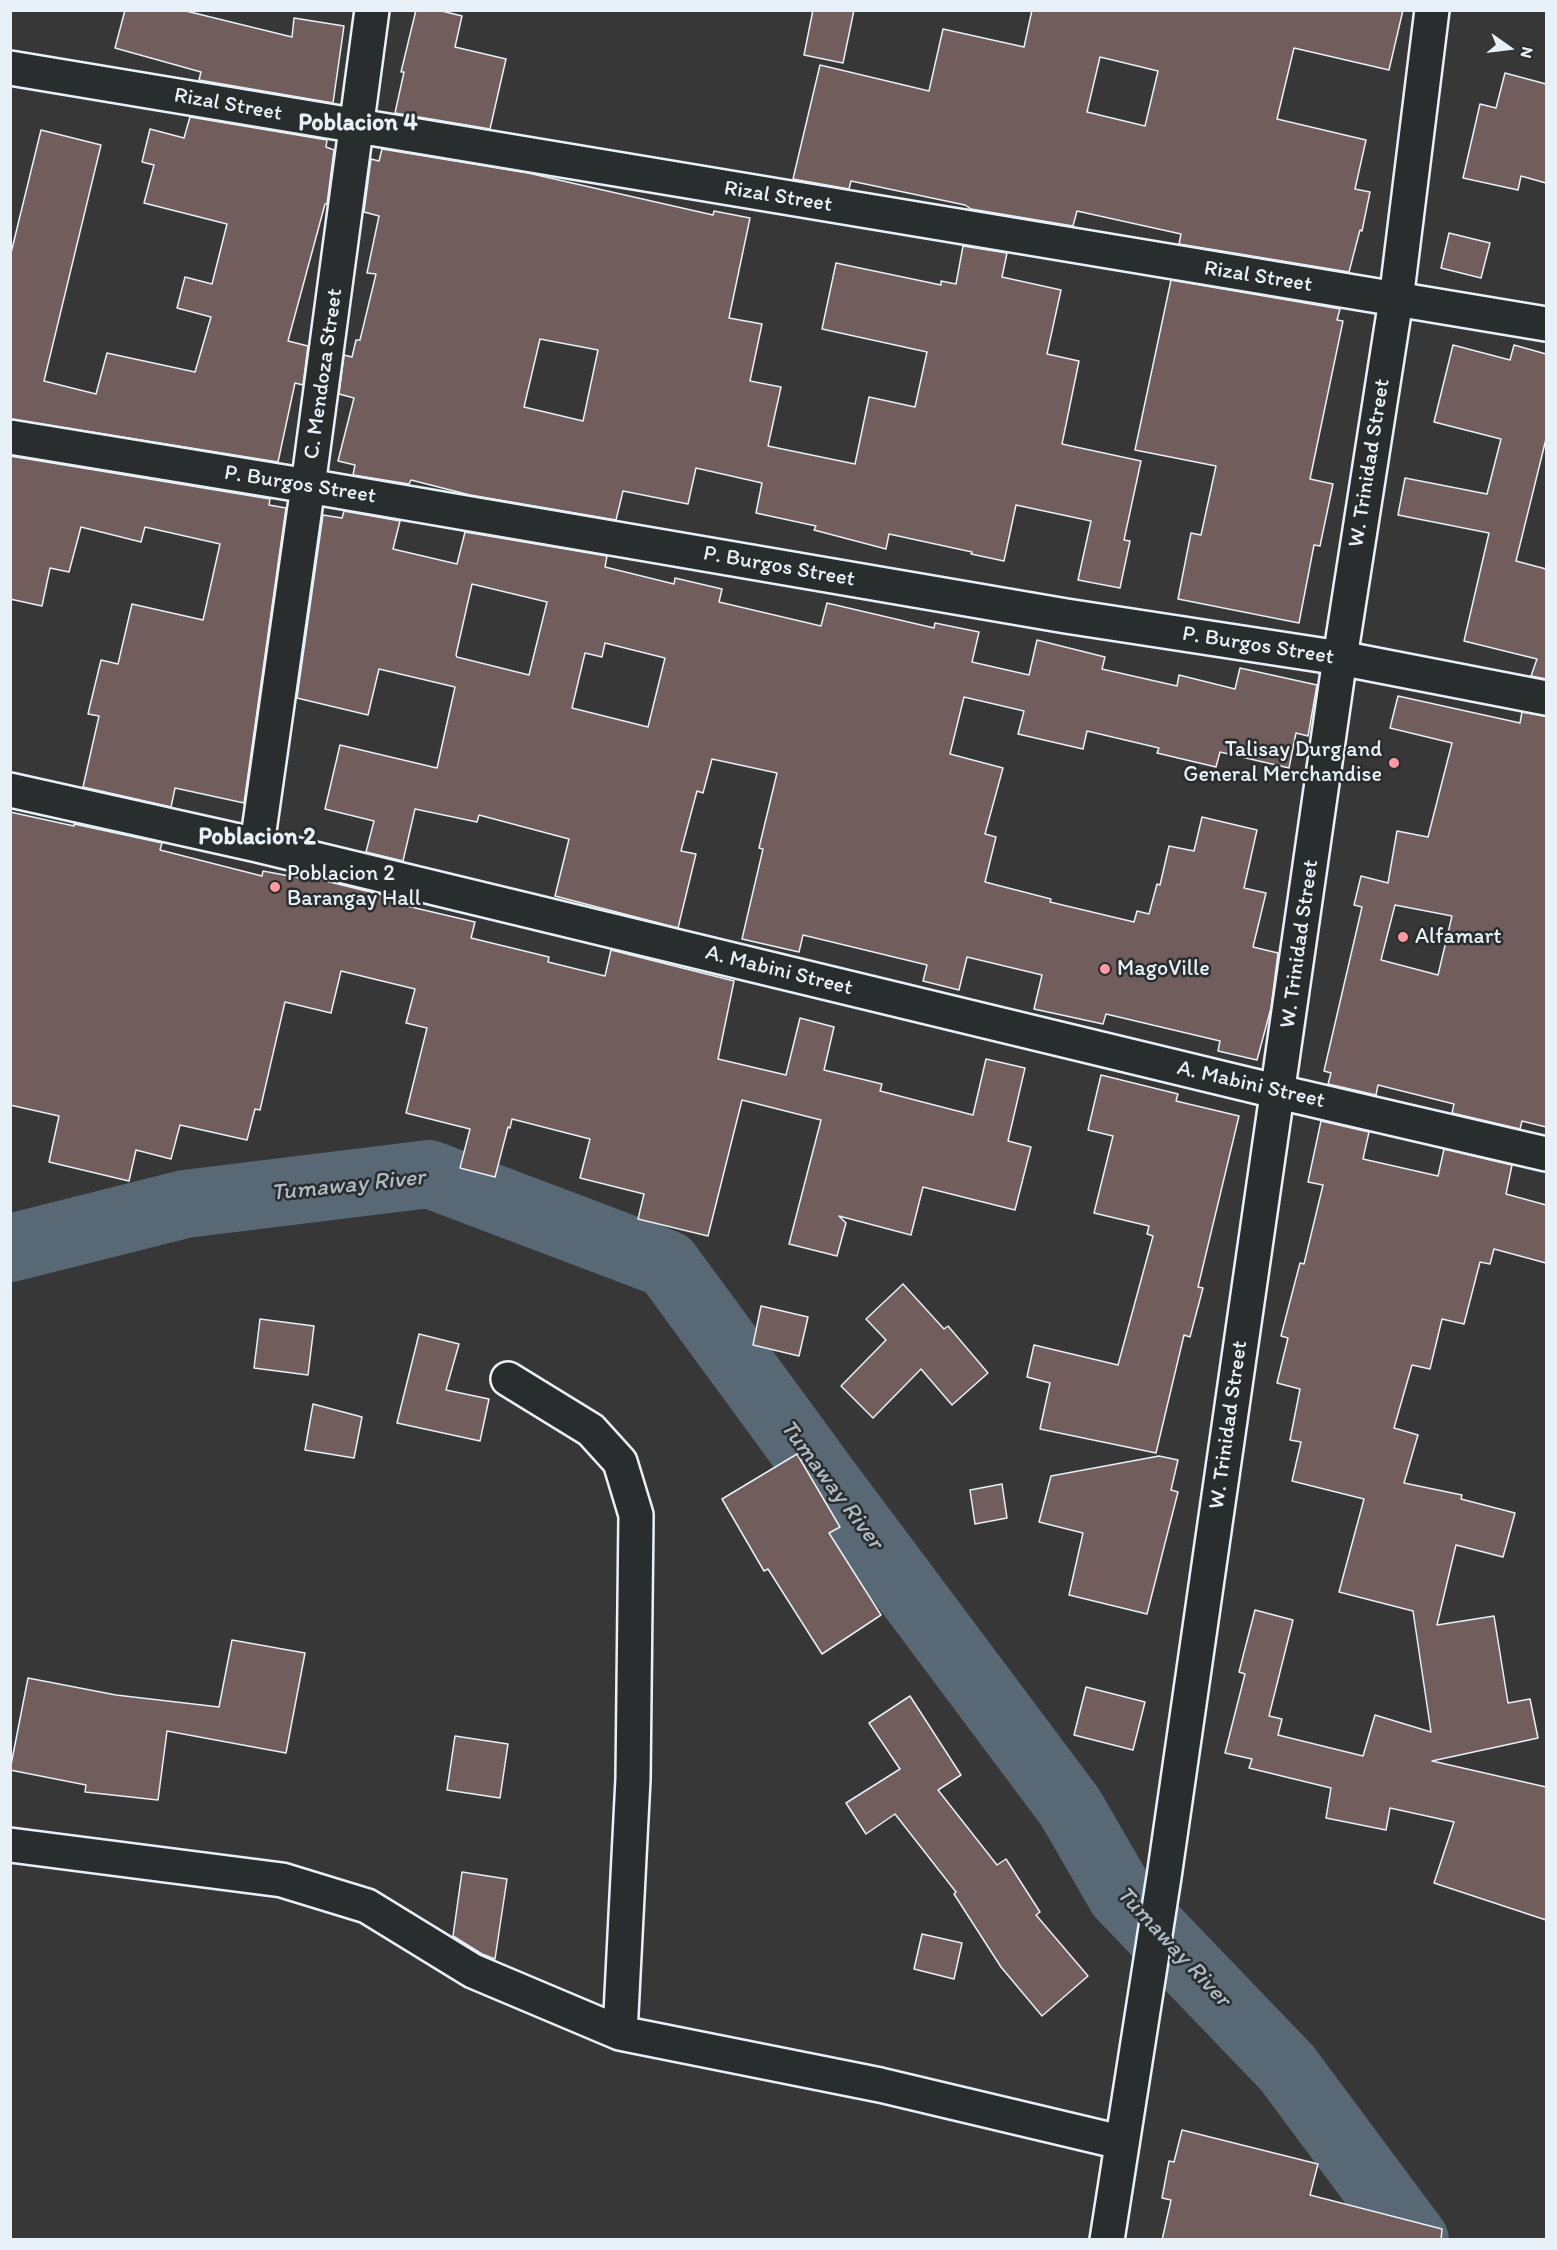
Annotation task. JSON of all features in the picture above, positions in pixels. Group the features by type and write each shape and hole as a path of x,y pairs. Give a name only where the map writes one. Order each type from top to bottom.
{"street":[{"name":"C. Mendoza Street","path":"257,845 309,486 372,10"},
{"name":"W. Trinidad Street","path":"1107,2240 1120,2142 1164,1877 1340,658 1396,300 1432,10"},
{"name":"Rizal Street","path":"10,68 1546,324"},
{"name":"P. Burgos Street","path":"10,437 1066,616 1340,658 1546,698"},
{"name":"A. Mabini Street","path":"10,790 257,845 1278,1092 1546,1154"},
{"path":"508,1379 591,1430 620,1462 636,1515 633,1779 621,2033"},
{"path":"10,1845 282,1880 367,1906 473,1971 621,2033 880,2085 1120,2142"}],"building":[{"path":"125,10 182,10 292,37 294,18 344,26 333,103 199,80 201,72 115,48"},
{"path":"416,10 438,10 462,16 455,47 506,59 490,129 395,113 404,72 401,72"},
{"path":"813,10 854,10 843,63 804,55"},
{"path":"1032,10 1403,10 1389,70 1294,48 1277,119 1366,140 1355,189 1370,192 1362,231 1360,230 1349,272 1179,244 1181,234 1077,211 1073,226 971,209 965,205 851,181 849,189 793,179 820,65 929,91 943,29 1024,47","holes":["1100,57 1158,71 1145,126 1087,112"]},
{"path":"1505,73 1546,84 1546,183 1521,176 1518,190 1463,178 1480,104 1496,108"},
{"path":"190,117 327,140 326,147 334,150 327,204 325,204 288,341 308,346 303,385 295,383 278,462 10,419 10,257 41,130 101,145 44,381 96,394 107,353 195,372 211,317 177,308 185,277 212,284 227,224 144,203 154,165 142,162 150,129 184,138"},
{"path":"382,149 528,173 713,215 714,211 750,218 729,318 762,324 750,381 781,387 768,446 855,464 869,397 915,407 927,352 822,329 836,263 941,285 941,281 956,284 963,246 1007,253 1002,277 1061,290 1047,354 1079,361 1062,444 1141,461 1124,540 1130,541 1120,588 1078,580 1091,521 1016,505 1004,561 889,534 886,549 814,530 816,526 756,513 762,483 696,468 688,504 623,491 616,520 470,495 411,480 409,484 353,475 355,465 338,461 354,398 339,394 344,355 352,357 356,340 360,340 376,274 367,273 379,216 364,212 371,159 379,161","holes":["540,339 598,350 583,421 524,407"]},
{"path":"1449,233 1490,243 1481,278 1441,268"},
{"path":"1171,280 1340,309 1337,320 1343,321 1310,479 1333,484 1320,546 1314,545 1299,623 1178,599 1191,533 1201,535 1216,466 1135,450"},
{"path":"1453,345 1510,360 1514,345 1546,354 1546,439 1516,561 1546,569 1546,679 1531,676 1537,659 1464,641 1489,533 1398,515 1405,478 1487,494 1501,439 1434,422"},
{"path":"10,456 270,499 269,505 286,508 244,803 175,788 171,807 83,787 99,716 88,714 101,660 118,664 132,604 203,620 220,544 145,527 141,542 81,527 69,572 50,568 42,606 10,599"},
{"path":"344,511 400,521 393,549 457,564 465,532 607,556 605,567 674,584 675,578 722,589 719,602 821,626 827,603 934,628 935,623 979,632 972,662 1029,675 1037,640 1105,657 1102,669 1177,686 1179,675 1235,689 1240,668 1317,685 1308,736 1296,733 1289,768 1220,752 1216,767 1157,753 1159,748 1087,731 1083,749 1018,734 1024,711 964,697 950,754 1003,768 985,834 996,837 985,882 1051,899 1050,902 1134,922 1137,911 1149,914 1157,884 1160,885 1169,846 1194,851 1202,817 1257,830 1244,888 1266,893 1253,947 1278,953 1271,1008 1257,1060 1218,1051 1220,1041 1106,1014 1103,1024 1034,1009 1042,975 967,957 959,990 923,981 927,965 803,935 799,952 742,939 763,849 759,848 777,773 712,759 703,793 697,791 681,851 696,854 678,928 555,896 569,839 479,815 477,822 415,809 403,861 366,852 374,821 325,809 340,745 437,768 455,687 379,669 368,715 297,698 323,515 342,518","holes":["472,584 547,602 529,675 457,657","605,643 665,658 648,727 572,708 585,653 602,657"]},
{"path":"1398,696 1520,723 1522,712 1546,716 1546,1127 1522,1121 1520,1129 1452,1113 1454,1104 1378,1085 1376,1095 1328,1084 1331,1073 1324,1071 1362,907 1354,905 1361,876 1388,883 1397,831 1428,837 1452,743 1390,728","holes":["1395,905 1452,916 1438,975 1381,960"]},
{"path":"10,812 162,843 160,850 262,876 263,871 300,878 301,875 395,898 394,903 475,922 471,938 549,957 548,962 605,976 611,950 734,981 718,1059 786,1075 800,1018 834,1027 824,1070 882,1084 880,1091 973,1115 986,1059 1025,1068 1008,1141 1031,1147 1015,1210 923,1187 911,1235 839,1216 846,1223 837,1256 789,1244 821,1120 742,1100 708,1236 638,1219 644,1194 580,1178 590,1139 512,1119 495,1177 460,1168 470,1129 406,1113 427,1028 406,1023 415,989 341,971 331,1013 285,1002 260,1110 255,1109 247,1140 180,1125 171,1159 136,1150 129,1181 49,1162 59,1116 10,1105"},
{"path":"1101,1075 1178,1094 1176,1101 1239,1116 1198,1287 1203,1288 1190,1337 1184,1335 1156,1453 1040,1429 1050,1383 1027,1377 1034,1345 1118,1365 1153,1236 1147,1234 1149,1226 1094,1213 1113,1136 1088,1130"},
{"path":"1321,1121 1369,1132 1363,1159 1438,1176 1444,1149 1512,1165 1506,1194 1546,1205 1546,1263 1494,1249 1490,1264 1480,1262 1464,1324 1442,1319 1430,1369 1412,1365 1394,1428 1418,1435 1404,1483 1462,1495 1461,1499 1515,1513 1503,1557 1456,1545 1437,1625 1494,1616 1508,1703 1530,1699 1538,1738 1432,1761 1546,1787 1546,1920 1434,1883 1454,1822 1390,1808 1386,1830 1326,1818 1331,1788 1249,1768 1252,1759 1225,1753 1245,1674 1239,1672 1255,1610 1293,1620 1269,1716 1282,1719 1278,1735 1363,1756 1375,1715 1431,1732 1413,1611 1339,1592 1364,1499 1292,1481 1301,1442 1290,1440 1300,1389 1277,1383 1288,1338 1281,1336 1300,1263 1304,1264 1323,1185 1308,1182"},
{"path":"903,1284 944,1329 948,1326 988,1373 952,1405 921,1369 873,1418 841,1386 886,1340 866,1319"},
{"path":"761,1306 808,1317 799,1356 753,1345"},
{"path":"260,1319 314,1326 308,1375 254,1368"},
{"path":"419,1334 459,1344 446,1390 489,1399 480,1441 397,1423"},
{"path":"313,1404 362,1417 354,1458 305,1450"},
{"path":"797,1454 840,1527 829,1533 881,1615 822,1654 768,1569 764,1571 722,1499"},
{"path":"1159,1456 1178,1460 1171,1490 1178,1492 1147,1614 1069,1595 1083,1533 1039,1522 1051,1476"},
{"path":"1002,1484 1007,1518 975,1524 970,1490"},
{"path":"232,1640 305,1653 286,1753 167,1731 158,1800 85,1792 86,1785 10,1770 28,1678 116,1695 219,1707"},
{"path":"1086,1687 1145,1702 1133,1750 1074,1735"},
{"path":"910,1696 961,1775 938,1790 997,1865 1006,1859 1040,1912 1036,1915 1088,1976 1042,2016 1001,1967 954,1894 956,1892 895,1814 866,1834 846,1803 900,1769 869,1723"},
{"path":"455,1736 508,1744 500,1798 447,1790"},
{"path":"462,1872 507,1879 495,1959 482,1954 453,1936"},
{"path":"922,1934 962,1943 954,1979 914,1969"},
{"path":"1182,2130 1318,2164 1310,2195 1442,2229 1441,2240 1162,2240 1171,2200 1162,2198 1169,2161 1174,2162"}],"waterway":[{"name":"Tumaway River","path":"10,1248 185,1204 429,1174 667,1264 1070,1807 1121,1895 1287,2068 1415,2240"}],"place":[{"name":"Talisay Durg and General Merchandise","path":"1394,763"},
{"name":"Poblacion 2 Barangay Hall","path":"275,887"},
{"name":"Alfamart","path":"1403,937"},
{"name":"MagoVille","path":"1105,969"}],"district":[{"name":"Poblacion 4","path":"358,124"},
{"name":"Poblacion 2","path":"257,838"}]}
